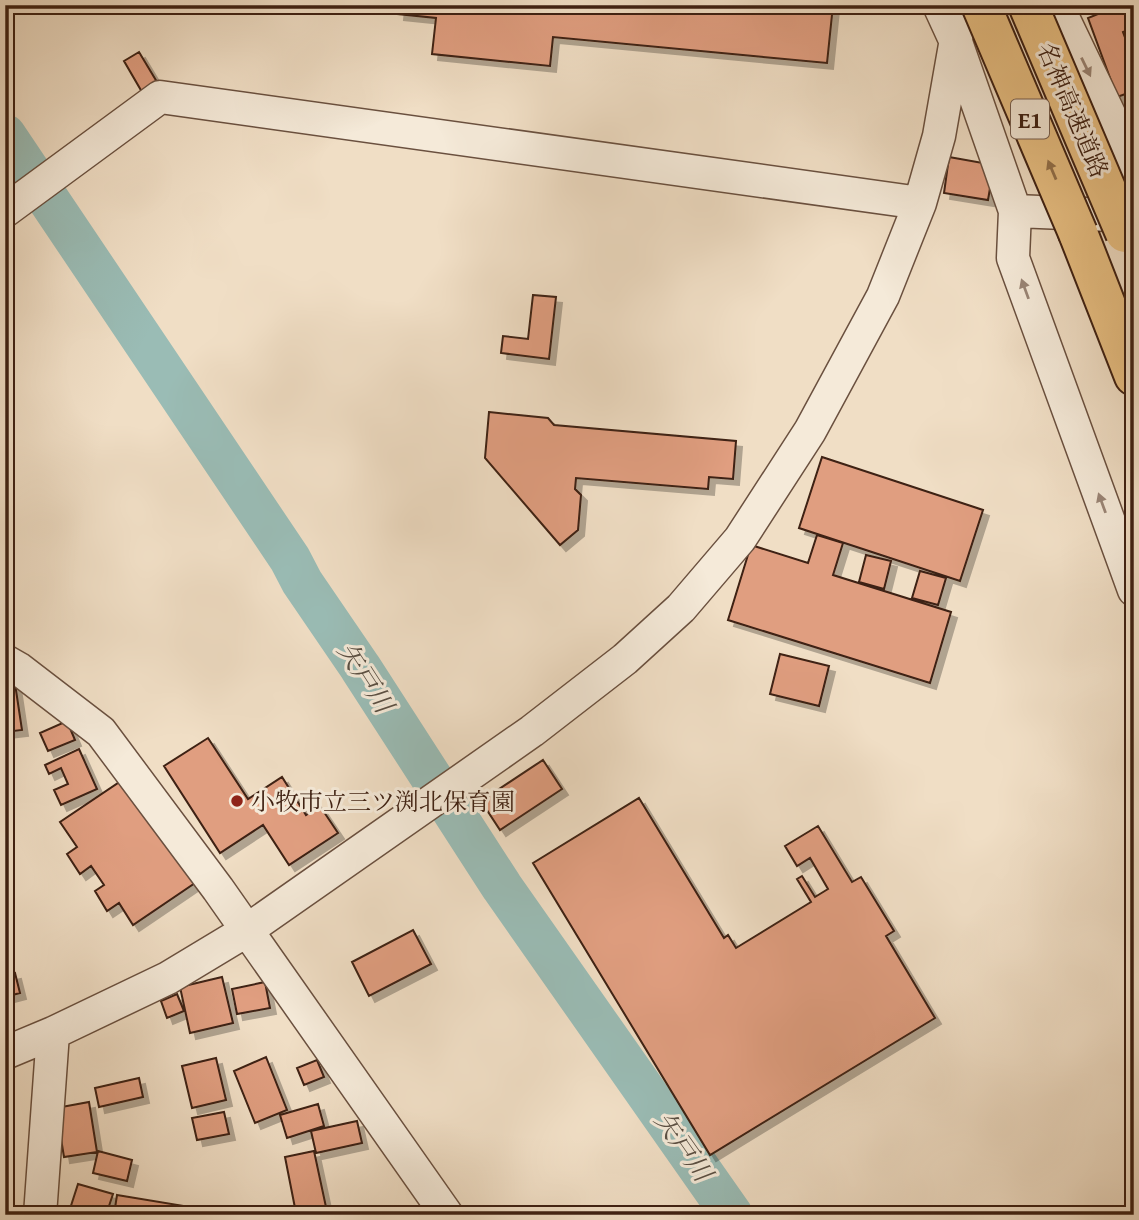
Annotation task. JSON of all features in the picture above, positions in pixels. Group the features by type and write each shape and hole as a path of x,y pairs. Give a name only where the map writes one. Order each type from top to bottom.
{"highway":[{"name":"名神高速道路","path":"981,5 1078,233 1134,376"},
{"name":"名神高速道路","path":"1028,5 1131,234"}],"street":[{"path":"939,5 956,42 1015,211 1013,258 1134,590"},
{"path":"5,1053 169,978 246,931 533,732 625,659 681,608 740,539 810,431 883,296 920,203 939,136 962,5"},
{"path":"1057,5 1134,166"},
{"path":"7,209 160,97 920,203"},
{"path":"1015,211 1131,234"},
{"path":"5,661 101,732 218,889 447,1215"},
{"path":"40,1215 53,1033"}],"building":[{"path":"399,5 833,5 827,63 553,37 550,66 432,54 436,18 398,14"},
{"path":"1125,5 1133,28 1123,32 1134,62 1134,91 1117,97 1088,18"},
{"path":"139,52 157,82 142,92 124,61"},
{"path":"949,157 994,165 988,200 944,193"},
{"path":"533,295 556,297 549,359 501,353 503,336 528,339"},
{"path":"489,412 548,418 554,425 736,441 733,479 709,477 708,489 576,478 575,489 581,495 578,530 560,545 485,458"},
{"path":"822,457 983,510 960,581 799,528"},
{"path":"817,535 843,543 833,575 951,612 930,683 728,620 751,545 808,563"},
{"path":"866,555 891,561 884,589 859,582"},
{"path":"920,571 946,578 938,605 912,598"},
{"path":"780,654 829,666 819,706 770,694"},
{"path":"14,677 22,730 5,732 5,678"},
{"path":"67,721 75,740 48,751 40,733"},
{"path":"208,738 248,799 282,777 306,815 320,806 338,833 289,865 263,825 220,853 164,766"},
{"path":"79,749 97,789 61,805 54,790 68,784 61,768 49,774 45,765"},
{"path":"543,760 562,789 500,830 481,801"},
{"path":"124,779 195,883 133,925 119,903 107,911 95,891 104,885 91,866 80,874 67,854 77,847 60,822"},
{"path":"639,798 724,938 728,935 736,948 811,902 797,879 802,876 815,897 828,889 810,858 797,866 785,846 818,826 852,882 861,877 894,931 886,936 935,1018 710,1155 533,863"},
{"path":"413,930 431,964 369,996 352,962"},
{"path":"15,973 20,993 5,997 5,975"},
{"path":"222,977 233,1023 190,1033 180,987"},
{"path":"265,982 270,1008 237,1014 232,989"},
{"path":"177,994 184,1011 167,1018 161,1001"},
{"path":"266,1057 287,1110 255,1123 234,1071"},
{"path":"216,1058 226,1100 192,1108 182,1066"},
{"path":"317,1060 324,1077 304,1085 297,1068"},
{"path":"139,1078 143,1097 99,1107 95,1088"},
{"path":"89,1102 97,1152 64,1157 56,1108"},
{"path":"318,1104 324,1126 287,1138 280,1115"},
{"path":"224,1112 229,1134 197,1140 192,1118"},
{"path":"357,1121 362,1143 316,1153 311,1131"},
{"path":"98,1151 132,1160 127,1181 93,1173"},
{"path":"314,1151 326,1207 296,1213 285,1157"},
{"path":"78,1184 113,1194 106,1215 68,1215"},
{"path":"117,1195 190,1207 189,1215 137,1215 138,1211 115,1208"},
{"path":"330,1207 332,1215 305,1215 304,1212"}],"waterway":[{"name":"矢戸川","path":"5,135 290,559 302,582 502,887 732,1215"}],"place":[{"name":"小牧市立三ツ渕北保育園","path":"237,801"}]}
